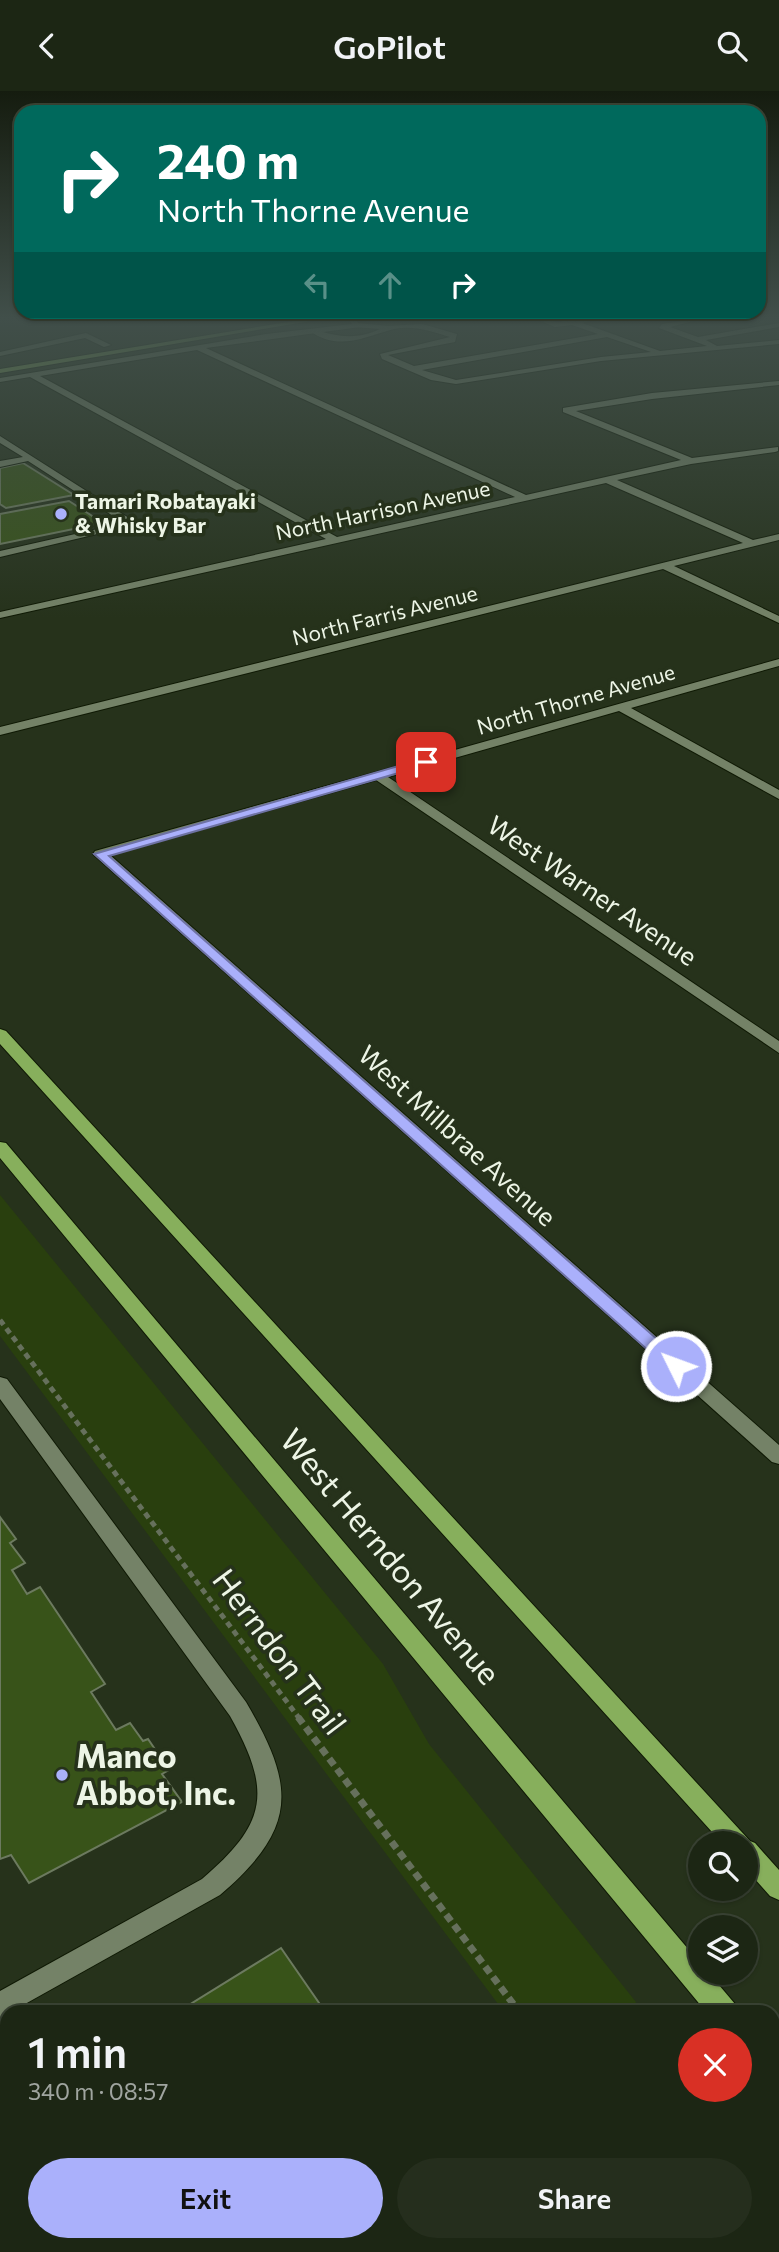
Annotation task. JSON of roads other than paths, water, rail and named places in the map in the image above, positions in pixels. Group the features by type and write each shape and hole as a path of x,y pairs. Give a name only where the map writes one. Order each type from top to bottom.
{"main road":[{"name":"West Herndon Avenue","path":"0,1034 727,1831"},
{"name":"West Herndon Avenue","path":"0,1147 718,2005"},
{"path":"758,1864 779,1888"}],"street":[{"path":"107,417 337,541"},
{"path":"349,417 527,499"},
{"path":"583,417 691,461"},
{"path":"0,439 130,522 130,525 0,554"},
{"name":"North Harrison Avenue","path":"0,615 691,461 775,449"},
{"path":"0,464 31,458"},
{"path":"608,481 751,543"},
{"name":"North Farris Avenue","path":"0,731 779,537"},
{"path":"665,566 779,620"},
{"name":"North Thorne Avenue","path":"100,854 779,663"},
{"path":"621,707 779,795"},
{"name":"West Warner Avenue","path":"377,775 779,1048"},
{"name":"West Millbrae Avenue","path":"100,854 779,1457"},
{"path":"0,1384 238,1709 258,1741 268,1770 272,1796 268,1817 257,1841 239,1866 211,1887 0,2005"}],"place":[{"name":"Tamari Robatayaki & Whisky Bar","path":"61,514"},
{"name":"Manco Abbot, Inc.","path":"62,1775"}]}
